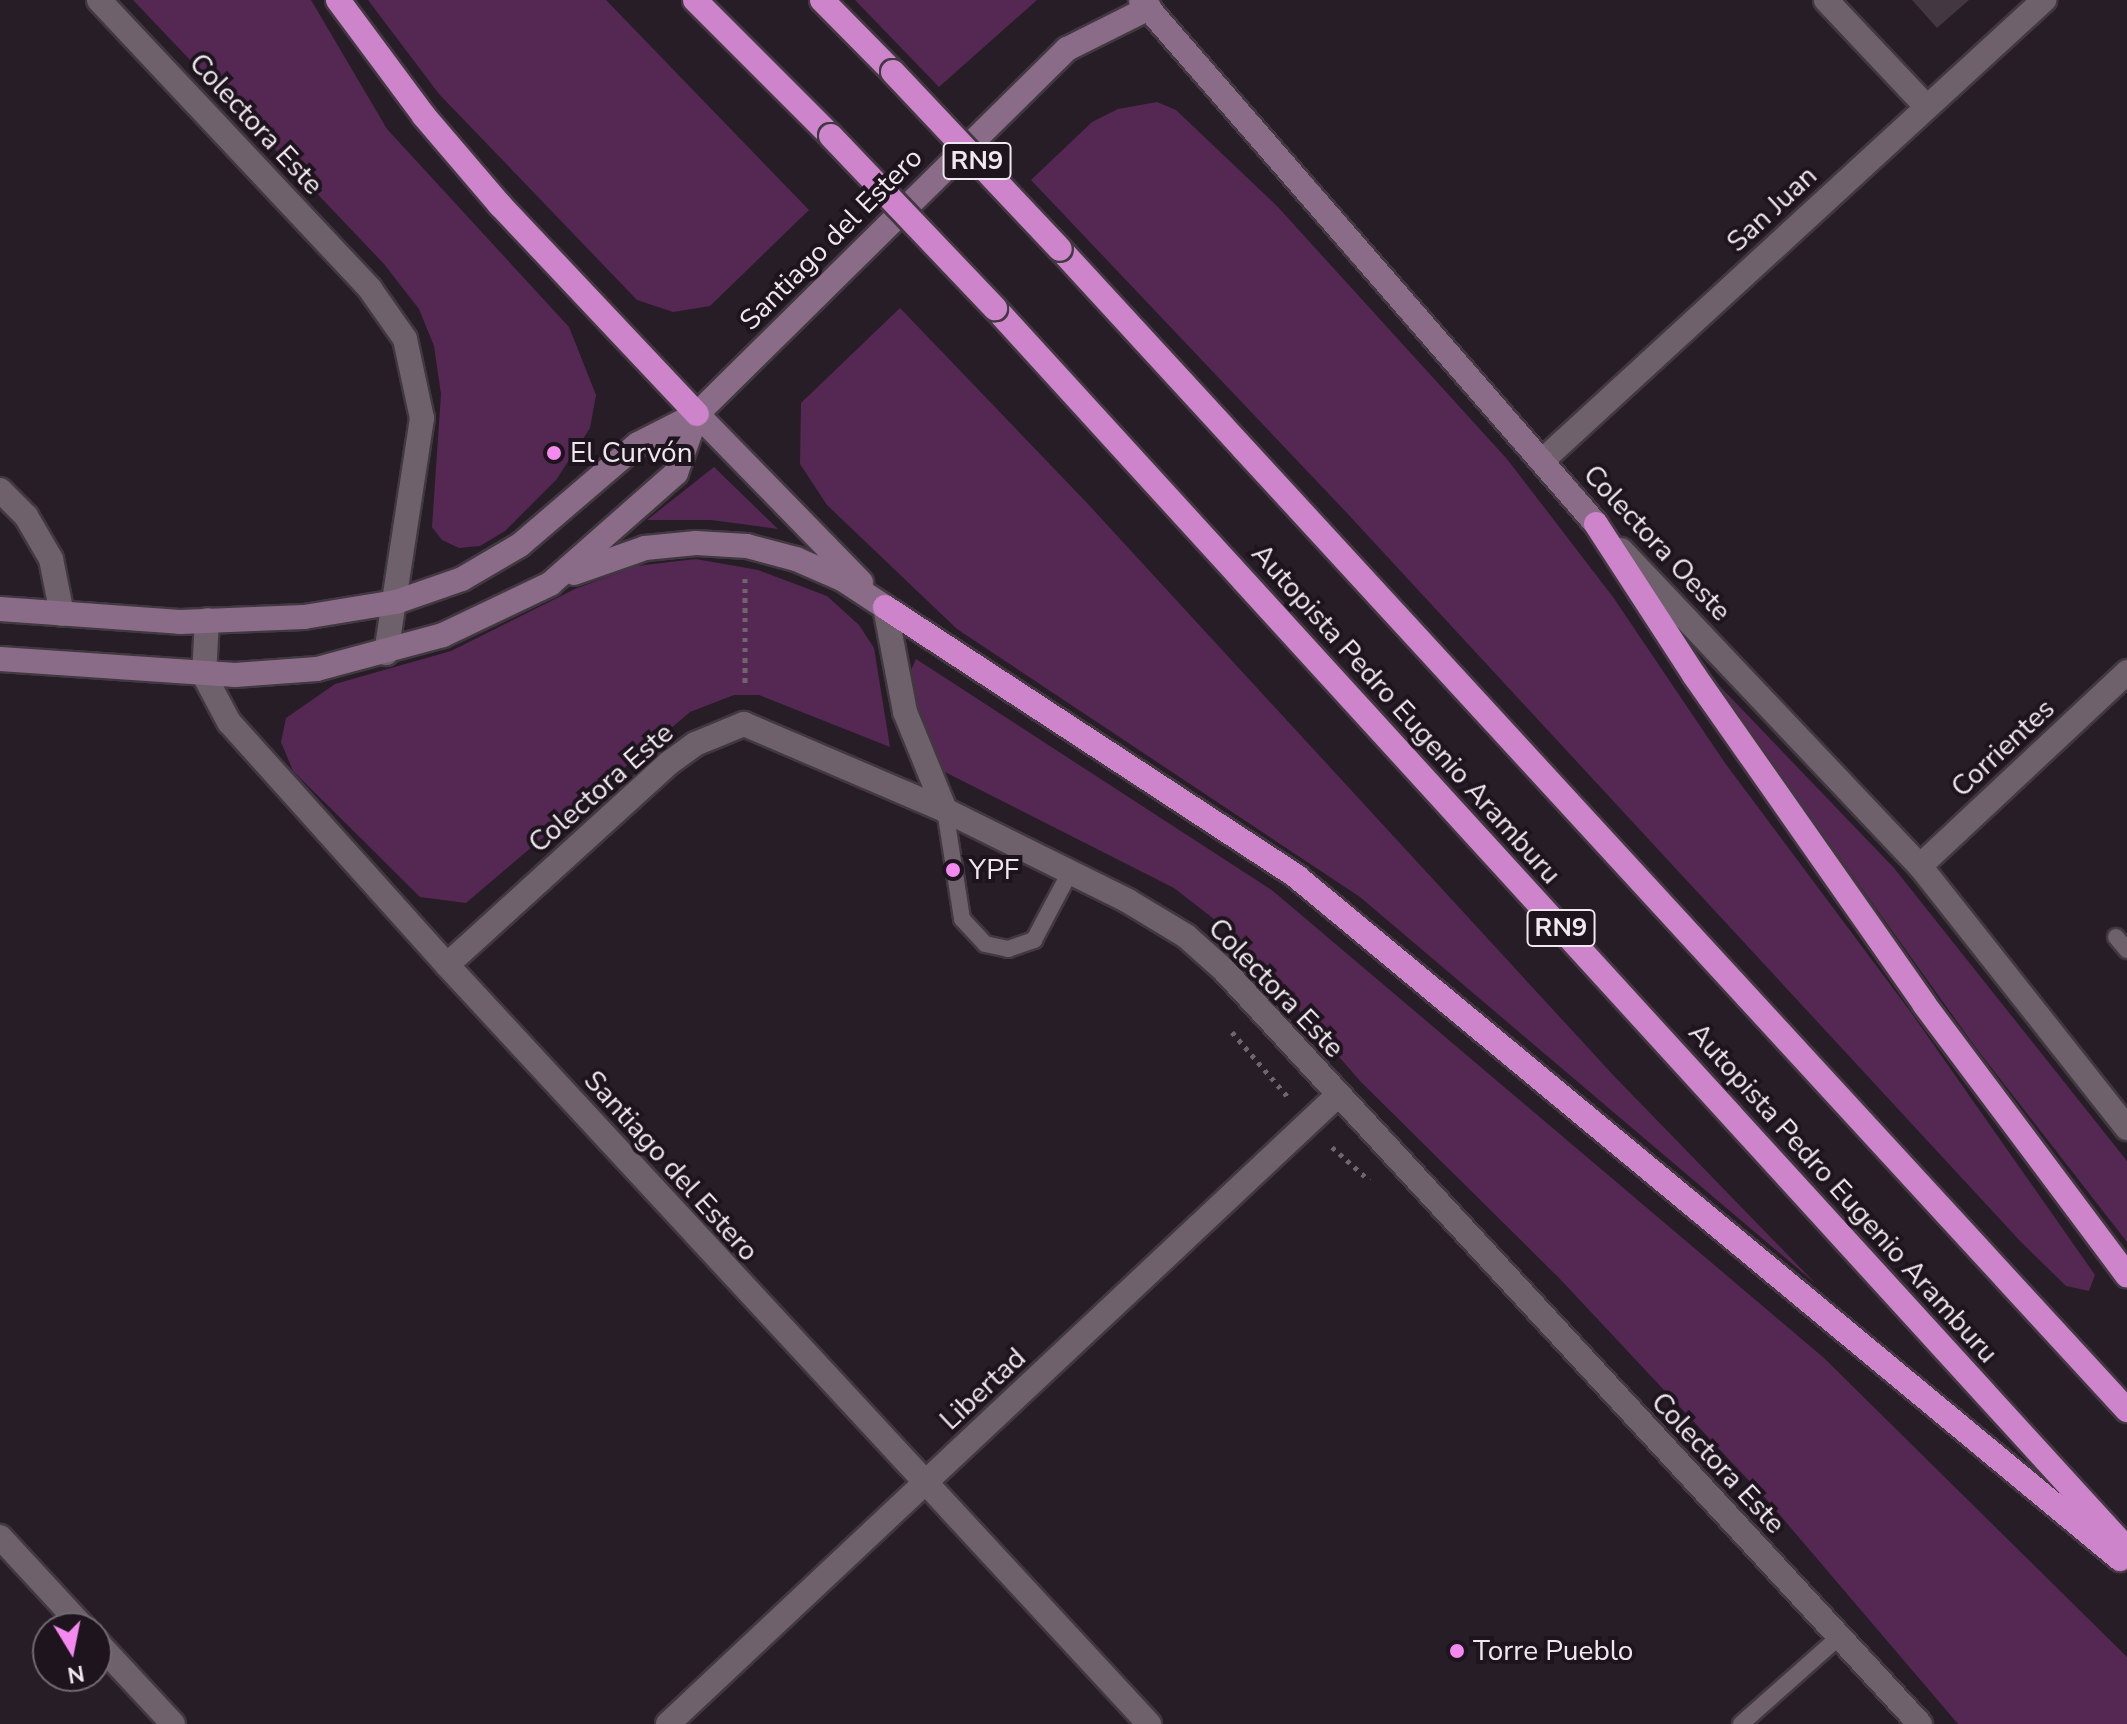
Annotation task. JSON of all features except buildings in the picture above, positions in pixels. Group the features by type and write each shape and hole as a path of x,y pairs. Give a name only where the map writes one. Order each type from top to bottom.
{"highway":[{"path":"338,0 424,116 500,205 697,414"},
{"name":"Autopista Pedro Eugenio Aramburu","path":"695,0 831,136 995,308 2127,1549"},
{"name":"Autopista Pedro Eugenio Aramburu","path":"822,0 1060,249 2127,1410"},
{"path":"1596,524 1694,675 1924,1004 2127,1275"},
{"path":"885,607 1297,877 2127,1565"}],"main road":[{"name":"Santiago del Estero","path":"697,414 1067,49 1151,3"},
{"name":"Colectora Oeste","path":"1151,3 1596,524"},
{"path":"550,584 676,473 697,414"},
{"path":"0,609 207,620 304,617 396,602 462,579 520,545 638,444 697,414"},
{"path":"697,414 885,607"},
{"path":"0,659 204,675 317,669 386,653 485,620 596,562 645,548 708,543 796,559 842,579 885,607"}],"street":[{"name":"Colectora Este","path":"99,0 370,289 405,339 422,418 386,653"},
{"path":"1826,0 1927,107"},
{"name":"San Juan","path":"1542,461 2044,0"},
{"path":"0,490 26,516 51,559 62,614"},
{"name":"Colectora Oeste","path":"1596,524 1920,866 2127,1128"},
{"path":"885,607 905,712 945,810"},
{"path":"204,675 207,620"},
{"name":"Corrientes","path":"1920,866 2127,672"},
{"name":"Santiago del Estero","path":"204,675 254,756 923,1486 1149,1724"},
{"name":"Colectora Este","path":"447,965 669,763 695,744 744,724 945,810 1070,872 1186,936 1224,970 1920,1724"},
{"name":"Libertad","path":"668,1724 1338,1095"},
{"path":"0,1537 69,1612"},
{"path":"112,1658 173,1724"}],"lane":[{"path":"945,810 962,919 985,944 1008,949 1034,940 1070,872"},
{"path":"1741,1724 1838,1638"}],"path":[{"path":"745,573 745,684"},
{"path":"1229,1029 1348,1165 1377,1186"}],"shaded area":[{"path":"133,0 311,0 387,129 569,327 596,395 590,428 556,480 505,531 480,546 459,548 442,540 432,527 441,394 434,346 419,309 384,264"},
{"path":"368,0 606,0 809,210 710,306 673,312 637,300 439,94"},
{"path":"855,0 1037,0 939,87"},
{"path":"1157,102 1176,110 1277,206 1507,459 1613,597 1725,763 1910,1011 2095,1275 2089,1291 2066,1286 2021,1242 1346,512 1031,180 1092,122 1118,109"},
{"path":"900,308 1087,503 1614,1076 1816,1284 1360,897 957,629 827,505 800,464 801,403"},
{"path":"714,467 778,529 711,520 647,520"},
{"path":"696,559 758,570 827,596 859,625 874,648 890,747 759,695 734,695 690,712 466,903 420,897 293,771 281,742 286,718 335,684 451,651 575,589 636,566"},
{"path":"916,659 1273,891 1824,1358 2127,1657 2127,1724 1958,1724 1767,1500 1560,1279 1360,1081 1232,933 1174,888 941,770 924,749 908,677"},
{"path":"1709,675 1894,868 2127,1161 2127,1242 1976,1048"}],"place":[{"name":"El Curvón","path":"554,453"},
{"name":"YPF","path":"953,870"},
{"name":"Torre Pueblo","path":"1457,1651"}]}
